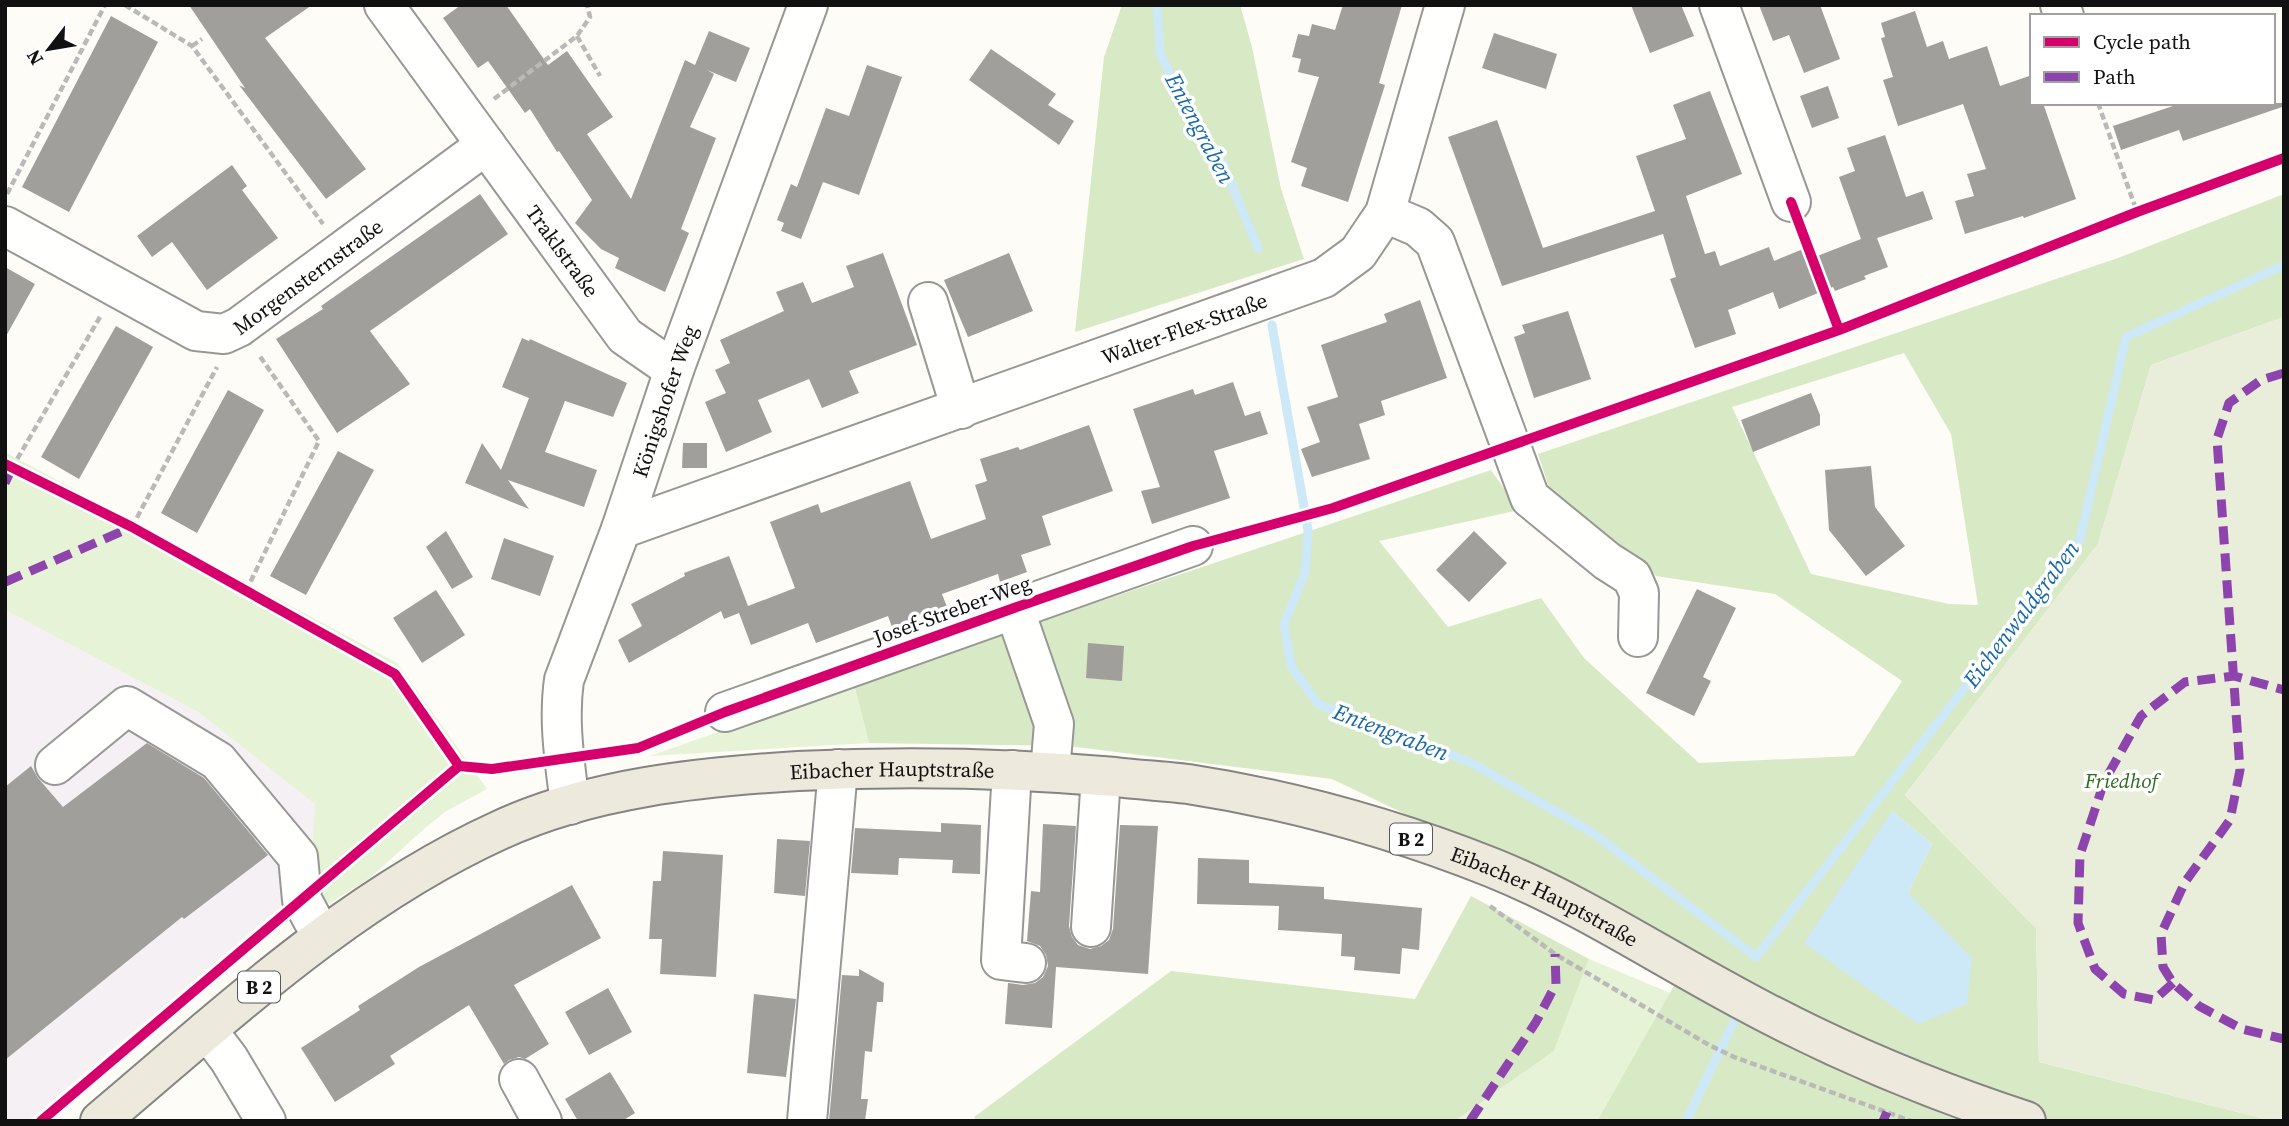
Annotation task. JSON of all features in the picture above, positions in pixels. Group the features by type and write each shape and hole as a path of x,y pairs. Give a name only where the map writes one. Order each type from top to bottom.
{"main road":[{"name":"Eibacher Hauptstraße","path":"100,1121 322,937 373,901 457,851 525,819 570,805 667,783 838,769 1012,770 1186,784 1352,820 1396,833 1495,869 1561,900 1742,1000 1885,1069 2026,1121"}],"street":[{"name":"Traklstraße","path":"384,5 625,336 674,370"},
{"name":"Königshofer Weg","path":"570,805 561,729 560,705 564,680 621,529 674,370 807,5"},
{"name":"Walter-Flex-Straße","path":"621,529 1324,278 1358,253 1385,212 1444,5"},
{"path":"1718,5 1791,202"},
{"name":"Morgensternstraße","path":"5,226 196,331 232,330 342,250 477,131"},
{"path":"1385,212 1418,227 1435,242 1530,498 1607,561 1632,577 1639,593 1638,637"},
{"path":"928,302 961,409"},
{"name":"Josef-Streber-Weg","path":"725,712 1193,546"},
{"path":"1014,608 1054,724 1051,772"},
{"path":"55,765 127,706 218,761 298,856 302,900 322,937"},
{"path":"807,1121 838,769"},
{"path":"1012,770 1001,960 1026,963"},
{"path":"1091,927 1101,776"},
{"path":"207,1030 229,1059 266,1121"},
{"path":"519,1079 542,1121"}],"path":[{"path":"5,197 105,5"},
{"path":"125,5 192,46 342,250"},
{"path":"477,131 577,36 590,17 587,5"},
{"path":"577,36 600,76"},
{"path":"192,46 202,39"},
{"path":"2099,105 2137,212"},
{"path":"12,468 117,288"},
{"path":"132,527 218,364 232,330 319,441 246,591"},
{"path":"1483,900 1555,954 1709,1045 1734,1057 1911,1121"}],"shaded area":[{"path":"5,610 198,712 316,804 310,882 28,1121 5,1121"}],"green space":[{"path":"1122,5 1240,5 1252,47 1281,189 1304,259 1075,332 1104,57"},
{"path":"2284,194 2284,317 2151,365 2098,544 1905,795 2036,928 2039,1062 2273,1121 1597,1121 1693,952 1332,779 1068,746 869,743 854,684 1491,470 1519,510 1379,541 1448,627 1541,598 1584,658 1699,763 1854,756 1902,681 1775,594 1656,576 1554,502 1538,454 2118,258","holes":["1904,353 1951,434 1978,605 1949,604 1811,574 1732,407","1892,811 1932,844 1908,893"]},
{"name":"Friedhof","path":"2284,317 2284,1121 2273,1121 2039,1062 2036,928 1905,795 2098,544 2151,365"},
{"path":"5,452 397,663 487,789 445,812 370,878 325,906 310,882 315,804 198,712 5,610"},
{"path":"854,684 869,743 650,756"},
{"path":"1471,896 1589,959 1554,1051 1455,1121 977,1121 974,1117 1171,971 1415,999"},
{"path":"1589,959 1670,993 1597,1121 1455,1121 1554,1051"}],"water":[{"path":"1892,811 1932,844 1908,893 1972,958 1967,1004 1918,1024 1804,943"}],"building":[{"path":"189,5 312,5 265,38 366,169 326,199 239,85 245,88"},
{"path":"461,5 506,5 548,65 567,51 613,117 587,134 631,199 685,60 695,65 709,31 750,48 736,82 707,70 714,74 690,127 716,138 681,229 689,233 665,292 615,268 619,258 601,249 575,223 592,200 530,109 525,113 488,61 478,68 443,18"},
{"path":"1343,5 1402,5 1379,83 1385,85 1348,202 1301,186 1307,168 1291,162 1319,77 1298,72 1301,59 1292,57 1298,34 1309,36 1312,24 1335,30"},
{"path":"1631,5 1681,5 1694,36 1650,53"},
{"path":"1759,5 1820,5 1840,59 1804,73 1789,35 1773,41"},
{"path":"1915,11 1927,47 1943,41 1949,59 1987,46 2000,86 2030,76 2030,105 2044,105 2076,199 2024,218 2023,216 1965,234 1955,201 1974,196 1967,174 1986,169 1963,104 1898,126 1883,80 1893,77 1881,38 1885,37 1881,23"},
{"path":"111,16 158,42 69,212 22,187"},
{"path":"1494,33 1557,54 1546,89 1482,68"},
{"path":"991,49 1056,94 1048,105 1074,121 1059,145 969,80"},
{"path":"867,65 902,77 859,195 823,182 801,239 781,231 784,223 777,220 791,184 797,187 826,108 849,116"},
{"path":"1828,86 1839,118 1812,128 1800,96"},
{"path":"1710,91 1742,174 1686,196 1705,254 1715,251 1720,266 1769,247 1774,261 1803,249 1807,260 1861,239 1839,177 1855,171 1847,148 1885,135 1906,197 1923,191 1933,219 1877,238 1888,267 1864,276 1866,279 1835,291 1833,287 1779,309 1773,292 1728,310 1736,334 1695,348 1670,279 1676,277 1663,234 1502,286 1448,137 1497,120 1543,248 1655,211 1636,156 1686,139 1673,105"},
{"path":"2282,103 2282,107 2183,141 2179,130 2121,150 2113,126 2176,105"},
{"path":"232,165 247,186 242,190 278,238 207,290 172,242 152,257 137,236"},
{"path":"480,194 508,234 370,331 410,384 337,433 276,339 323,309 321,306"},
{"path":"883,253 917,345 849,371 859,393 822,408 809,379 758,400 772,432 726,452 705,402 726,393 715,370 730,363 720,340 784,311 776,292 803,282 812,303 854,287 846,266"},
{"path":"1009,253 1033,311 968,337 944,280"},
{"path":"5,267 35,284 5,338"},
{"path":"1420,300 1447,378 1381,401 1385,415 1359,424 1370,459 1312,477 1301,449 1320,442 1307,407 1338,397 1321,345 1387,322 1384,314"},
{"path":"1568,311 1591,379 1534,398 1514,337 1525,333 1522,325"},
{"path":"116,326 153,347 79,479 41,457"},
{"path":"522,338 529,341 530,339 627,383 613,417 565,401 545,452 597,470 584,507 508,480 529,509 465,483 482,443 501,470 529,398 502,387"},
{"path":"1233,382 1245,416 1260,411 1268,434 1214,451 1230,498 1152,524 1141,491 1160,487 1133,409 1193,389 1195,395"},
{"path":"228,390 264,410 197,533 161,513"},
{"path":"1811,393 1820,415 1820,425 1753,452 1741,420"},
{"path":"1089,425 1113,491 1042,516 1051,545 1021,555 1027,572 1000,582 998,574 942,594 947,607 892,627 888,616 816,643 808,623 751,645 739,613 724,619 721,611 629,663 618,640 642,626 631,604 685,576 684,573 729,556 748,606 795,588 770,522 818,504 821,513 910,481 931,539 986,519 975,485 987,481 980,459 1018,447 1020,450"},
{"path":"683,443 707,443 707,468 682,468"},
{"path":"338,451 374,470 306,595 270,576"},
{"path":"1871,466 1875,507 1905,546 1866,576 1829,530 1825,470"},
{"path":"446,531 473,577 452,589 426,547"},
{"path":"1474,531 1507,563 1469,602 1436,570"},
{"path":"504,538 554,556 540,596 491,579"},
{"path":"1697,589 1736,608 1703,677 1711,681 1694,716 1646,693"},
{"path":"436,590 465,635 422,663 393,618"},
{"path":"1088,643 1124,646 1122,681 1086,678"},
{"path":"147,743 204,778 268,855 184,919 182,917 5,1060 5,787 31,766 63,807"},
{"path":"941,823 981,825 980,874 952,873 953,860 899,858 898,875 851,873 855,828 941,832"},
{"path":"1043,824 1076,826 1069,926 1078,945 1090,949 1109,940 1113,929 1120,825 1158,826 1148,974 1056,967 1052,1028 1005,1024 1008,983 1035,983 1043,977 1048,966 1046,955 1040,946 1027,941 1031,891 1040,892"},
{"path":"777,839 810,841 805,896 774,893"},
{"path":"663,851 723,855 716,977 660,974 662,939 649,939 653,881 661,881"},
{"path":"1198,858 1249,860 1249,883 1324,887 1324,899 1422,908 1419,950 1402,948 1400,974 1354,970 1355,957 1341,956 1342,934 1278,930 1279,906 1197,904"},
{"path":"572,885 601,938 514,985 549,1044 525,1059 519,1057 504,1064 469,1005 390,1056 395,1064 335,1102 301,1048 360,1010 358,1006 419,967"},
{"path":"859,969 884,983 883,1002 877,1002 872,1052 865,1051 861,1099 868,1099 865,1121 829,1121 842,975 859,976"},
{"path":"608,988 632,1032 589,1055 565,1012"},
{"path":"754,994 796,999 786,1077 747,1073"},
{"path":"610,1072 635,1113 622,1121 578,1121 565,1099"}],"waterway":[{"name":"Entengraben","path":"1157,5 1160,54 1189,111 1223,164 1258,248"},
{"name":"Eichenwaldgraben","path":"1272,325 1308,530 1305,573 1284,624 1291,666 1318,704 1472,763 1593,833 1756,957 2080,539 2126,337 2284,265"},
{"name":"Entengraben","path":"1686,1121 1737,1015"}],"marked path":[{"path":"2284,373 2261,380 2229,403 2217,439 2240,770 2230,820 2185,882 2161,934 2163,967 2173,983 2199,1006 2242,1029 2284,1039"},
{"path":"5,483 12,468"},
{"path":"5,582 132,527"},
{"path":"2173,983 2154,1000 2124,994 2095,969 2078,923 2080,855 2104,782 2141,716 2185,682 2234,676 2284,690"},
{"path":"1470,1121 1536,1022 1556,984 1555,954"},
{"path":"1883,1121 1887,1112"}],"cycle path":[{"path":"41,1121 459,766 492,769 638,748 725,712 1014,608 1193,546 1333,508 1839,330 2137,212 2284,158"},
{"path":"1791,202 1839,330"},
{"path":"5,464 132,527 395,674 459,766"}]}
